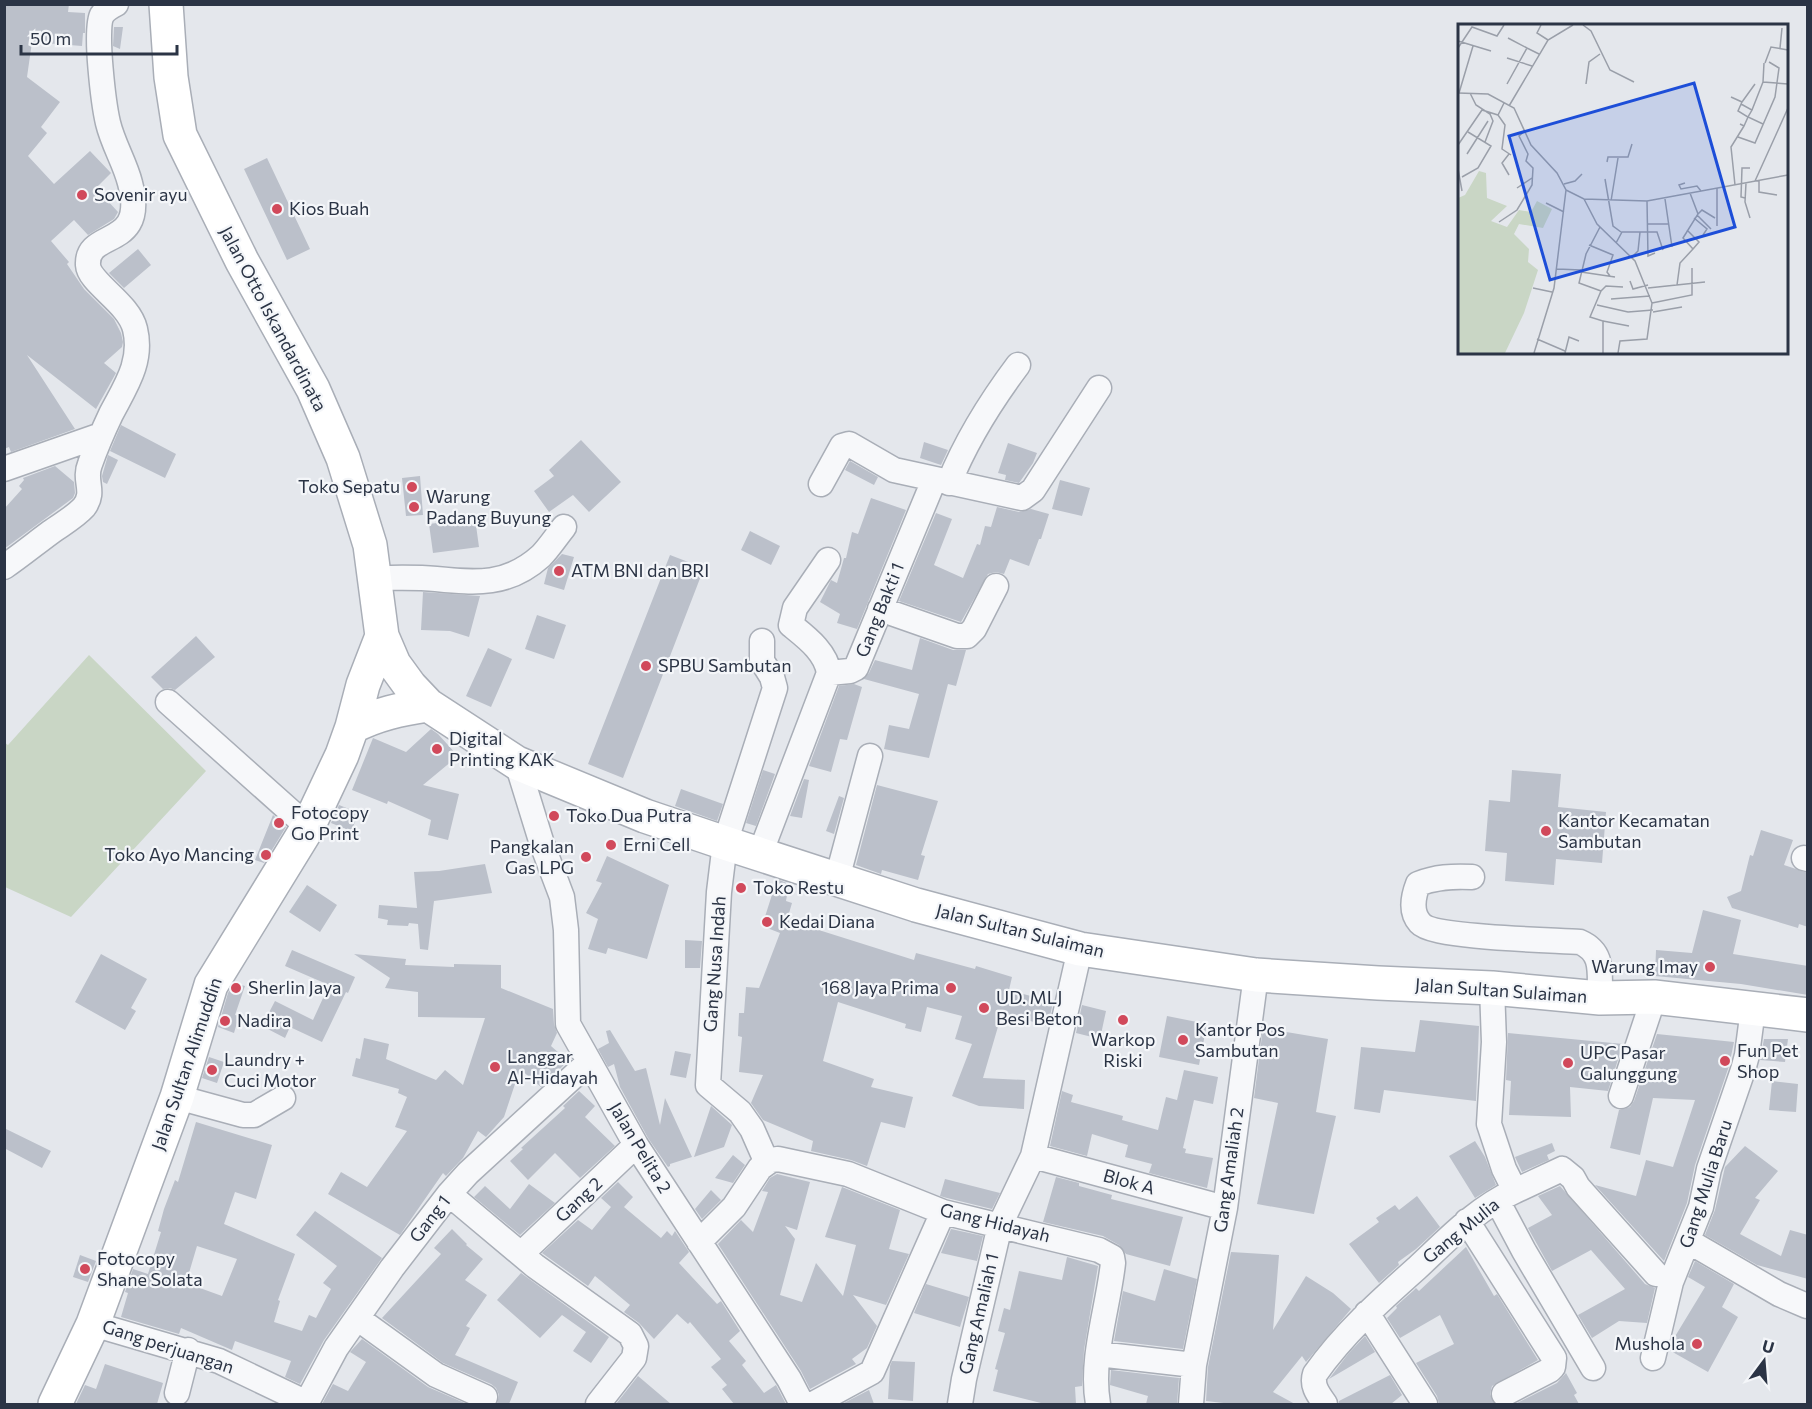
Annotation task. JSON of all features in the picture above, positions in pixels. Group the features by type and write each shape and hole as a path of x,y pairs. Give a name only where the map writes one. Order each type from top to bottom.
{"main road":[{"name":"Jalan Otto Iskandardinata","path":"166,4 171,77 180,135 222,222 317,399 343,458 370,545 382,636"},
{"name":"Jalan Sultan Sulaiman","path":"382,636 394,664 428,705 517,763 645,816 725,843 916,905 1080,949 1256,975 1492,988 1600,998 1654,997 1808,1015"},
{"name":"Jalan Sultan Alimuddin","path":"55,1404 93,1324 177,1097 211,986 308,826 342,755 363,685 382,636"},
{"path":"352,727 389,712 428,705"}],"street":[{"path":"4,567 82,509 88,500 91,491 87,473 101,435 129,381 137,353 135,327 128,312 91,276 88,262 92,251 102,241 124,232 130,224 134,208 130,183 108,123 100,55 99,24 107,9 116,4"},
{"name":"Gang Bakti 1","path":"829,673 850,671 856,668 880,609 941,482 957,462 998,393 1018,365"},
{"path":"821,484 842,446 847,444 894,470 941,482 1025,498 1033,490 1099,388"},
{"path":"4,469 101,435"},
{"path":"376,578 435,579 465,583 488,582 514,574 541,556 564,527"},
{"path":"760,854 829,673 823,655 791,625 795,608 828,560"},
{"path":"880,609 957,636 967,636 974,629 996,586"},
{"name":"Gang Nusa Indah","path":"762,640 762,661 775,688 725,843 719,891 708,1085 740,1112 752,1129 767,1162"},
{"path":"168,702 308,826"},
{"path":"837,879 870,756"},
{"name":"Jalan Pelita 2","path":"517,763 542,844 562,897 566,930 568,1024 636,1145 789,1379 802,1404"},
{"path":"1472,877 1442,878 1418,884 1413,897 1414,912 1421,925 1460,934 1580,942 1592,947 1598,958 1600,998"},
{"name":"Gang Amaliah 1","path":"960,1404 1000,1225 1033,1156 1080,949"},
{"name":"Gang Amaliah 2","path":"1191,1404 1194,1365 1225,1208 1256,975"},
{"name":"Gang Mulia","path":"1325,1404 1315,1389 1313,1378 1367,1313 1467,1221 1506,1197 1504,1169 1489,1124 1494,1042 1492,988"},
{"path":"1621,1096 1654,997"},
{"name":"Gang Mulia Baru","path":"1653,1358 1660,1276 1688,1241 1701,1207 1709,1169 1748,1055 1753,1009"},
{"name":"Gang 1","path":"307,1404 336,1348 392,1268 449,1194 468,1173 590,1062"},
{"path":"177,1097 243,1115 254,1115 283,1098"},
{"name":"Gang 2","path":"521,1254 636,1145"},
{"name":"Blok A","path":"1033,1156 1225,1208"},
{"name":"Gang Hidayah","path":"767,1162 783,1160 848,1174 943,1212 1099,1250 1112,1257 1112,1271 1098,1354 1096,1392 1098,1404"},
{"path":"699,1242 734,1207 760,1168 767,1162"},
{"path":"1593,1368 1524,1251 1506,1197 1562,1170 1573,1178 1578,1187 1660,1276"},
{"path":"449,1194 521,1254 630,1334 637,1350 634,1358 598,1404"},
{"path":"813,1404 872,1372 943,1212"},
{"path":"1467,1221 1554,1358 1553,1367 1550,1370 1504,1394"},
{"path":"1688,1241 1779,1294 1807,1306"},
{"path":"1367,1313 1425,1404"},
{"path":"357,1318 436,1375 485,1397"},
{"name":"Gang perjuangan","path":"93,1324 188,1350 247,1373 307,1404"},
{"path":"177,1393 188,1350"},
{"path":"1098,1354 1194,1365"}],"green space":[{"path":"89,655 206,771 71,917 5,887 5,743 8,745"}],"building":[{"path":"4,4 69,4 68,12 85,13 85,33 83,33 82,46 32,42 27,77 60,102 41,127 47,133 28,156 54,184 90,151 111,173 96,188 118,212 114,219 88,235 74,220 51,241 69,262 67,264 84,289 114,319 123,342 122,347 104,363 116,373 96,409 27,355 75,429 11,452 9,447 4,449"},
{"path":"114,27 123,27 120,49 113,46"},
{"name":"Kios Buah","path":"267,158 310,249 287,260 244,169"},
{"path":"138,249 151,265 124,288 109,273"},
{"path":"121,425 176,454 165,478 110,451"},
{"path":"581,440 621,482 589,512 573,495 549,512 534,491 554,476 549,470"},
{"path":"924,442 948,450 941,465 920,458"},
{"path":"1008,443 1037,453 1019,483 1005,480 1006,475 998,473"},
{"path":"108,455 118,460 107,484 103,482 102,476"},
{"path":"850,461 878,477 874,485 845,470"},
{"path":"55,466 74,482 73,498 4,549 4,509 22,489 19,486 23,478"},
{"path":"420,476 423,515 406,516 402,478"},
{"path":"1060,480 1090,488 1082,516 1052,509"},
{"path":"871,498 906,510 857,629 837,623 840,614 820,602 831,580 837,583 852,532 858,534"},
{"path":"997,507 1019,512 1031,509 1049,514 1029,566 1010,559 1004,574 996,572 988,574 961,622 899,601 936,513 952,519 934,565 963,578 977,544 980,545 985,526 991,527"},
{"path":"475,518 479,547 433,553 429,524"},
{"path":"750,531 780,546 771,565 741,550"},
{"name":"ATM BNI dan BRI","path":"562,554 574,557 564,590 544,584 548,568"},
{"name":"SPBU Sambutan","path":"670,555 704,568 623,778 588,764"},
{"path":"423,592 480,596 469,637 450,631 421,630"},
{"path":"537,615 566,625 554,659 525,649"},
{"path":"196,636 215,657 175,690 163,689 151,677"},
{"path":"920,638 953,650 966,650 956,686 948,684 929,758 884,749 889,725 909,729 919,694 864,679 875,660 912,670"},
{"path":"488,648 512,659 491,707 466,696"},
{"path":"854,684 862,687 847,740 840,739 831,772 809,766 839,686"},
{"path":"431,729 458,756 423,785 459,794 448,840 428,835 431,820 388,801 387,804 352,790 373,738 406,752"},
{"path":"763,770 775,774 756,826 746,823"},
{"name":"Kantor Kecamatan Sambutan","path":"1512,770 1561,774 1558,807 1606,812 1602,863 1556,859 1554,885 1505,881 1507,853 1485,851 1489,800 1510,802"},
{"path":"804,779 809,780 802,818 790,816"},
{"path":"877,785 938,801 921,855 925,856 918,880 882,870 881,874 856,865"},
{"path":"681,789 723,804 717,821 675,806"},
{"path":"839,796 844,798 834,834 826,831"},
{"path":"339,805 359,813 351,831 331,823"},
{"path":"273,815 286,827 264,863 255,860"},
{"path":"1761,830 1793,840 1784,865 1808,873 1808,927 1799,924 1798,928 1732,908 1727,897 1741,891 1750,855 1753,856"},
{"path":"607,856 669,885 647,959 608,948 606,954 588,949 598,919 586,913 602,883 596,881"},
{"path":"485,864 492,893 434,901 428,950 420,949 418,924 387,925 388,920 378,918 379,905 417,908 414,872 439,871"},
{"path":"777,879 789,884 786,901 792,903 787,920 914,960 916,953 975,969 976,966 1012,977 1009,990 1053,1002 1048,1026 1002,1013 983,1078 1025,1080 1024,1109 979,1106 952,1096 972,1044 955,1039 962,1016 927,1007 921,1032 905,1028 906,1024 838,1002 823,1061 874,1079 871,1087 913,1097 905,1128 881,1122 867,1166 811,1151 813,1141 763,1120 751,1103 763,1075 739,1072 742,1037 738,1036 739,1013 744,1013 746,987 759,988 780,933 762,926"},
{"path":"307,885 337,905 320,932 289,912"},
{"path":"1703,910 1741,920 1733,954 1808,966 1808,995 1741,984 1655,976 1656,950 1692,953"},
{"path":"685,940 702,941 700,968 685,968"},
{"path":"292,950 355,977 322,1042 290,1027 285,1038 262,1026 275,1001 313,1020 329,985 285,966"},
{"path":"101,954 147,979 131,1008 136,1011 125,1030 75,1002"},
{"path":"354,954 406,959 405,965 454,967 454,964 501,965 501,988 553,1009 557,1033 551,1046 568,1061 541,1087 520,1069 504,1117 486,1137 478,1131 463,1158 446,1176 443,1173 400,1235 328,1194 341,1172 367,1187 407,1131 395,1127 407,1097 398,1093 399,1089 352,1076 356,1058 360,1059 364,1038 389,1044 386,1059 436,1080 445,1070 463,1085 485,1018 418,1017 418,992 385,988 390,978"},
{"path":"234,983 245,986 235,1015 239,1016 234,1033 218,1027 228,993"},
{"path":"1082,1005 1106,1011 1100,1039 1076,1033"},
{"name":"Kantor Pos Sambutan","path":"1167,1016 1207,1024 1199,1065 1159,1057"},
{"path":"1420,1020 1479,1026 1476,1101 1384,1090 1380,1113 1354,1109 1361,1047 1415,1052"},
{"path":"1263,1028 1328,1039 1316,1112 1336,1116 1314,1214 1257,1204 1278,1103 1254,1098"},
{"path":"610,1030 635,1071 646,1068 660,1125 665,1098 692,1157 670,1164 668,1167 648,1138 620,1087 614,1064 608,1067 598,1049 609,1043 606,1031"},
{"name":"UPC Pasar Galunggung","path":"1508,1033 1623,1044 1608,1091 1570,1087 1571,1117 1509,1115 1511,1081 1506,1080"},
{"path":"1657,1034 1734,1042 1729,1066 1695,1165 1687,1203 1664,1261 1595,1185 1636,1196 1646,1160 1673,1167 1695,1100 1653,1098 1640,1155 1610,1148 1619,1110 1630,1107 1634,1101"},
{"path":"1764,1039 1788,1039 1785,1062 1760,1060"},
{"path":"675,1051 691,1054 686,1078 670,1075"},
{"name":"Laundry + Cuci Motor","path":"209,1057 224,1062 217,1083 202,1078"},
{"path":"1184,1070 1218,1077 1213,1104 1194,1100 1183,1148 1186,1149 1185,1153 1213,1158 1207,1188 1149,1173 1152,1164 1125,1157 1128,1145 1092,1134 1087,1156 1050,1146 1062,1091 1073,1095 1071,1102 1123,1116 1122,1120 1158,1130 1166,1097 1177,1100"},
{"path":"1772,1081 1798,1084 1796,1112 1769,1110"},
{"path":"579,1091 595,1106 585,1117 615,1146 580,1178 555,1153 528,1180 510,1161 565,1108 563,1106"},
{"path":"711,1106 732,1125 724,1147 694,1157"},
{"path":"196,1122 272,1145 256,1199 235,1192 224,1224 295,1254 278,1300 280,1301 274,1322 302,1331 309,1315 316,1318 331,1289 323,1283 337,1266 296,1235 315,1211 382,1258 324,1340 300,1384 285,1377 291,1361 235,1341 232,1350 181,1328 179,1334 121,1317 128,1293 125,1292 133,1269 148,1274 161,1232 158,1231 164,1209 175,1180 178,1182","holes":["197,1246 237,1259 222,1296 186,1283"]},
{"path":"4,1128 51,1151 42,1168 4,1148"},
{"path":"1475,1141 1485,1157 1496,1185 1475,1198 1449,1156"},
{"path":"1552,1143 1555,1151 1547,1155 1549,1160 1522,1172 1515,1157"},
{"path":"1745,1146 1778,1171 1755,1198 1760,1200 1740,1234 1781,1256 1790,1230 1808,1235 1808,1279 1757,1265 1705,1235 1715,1210 1725,1167"},
{"path":"733,1155 745,1165 733,1183 715,1178"},
{"path":"777,1174 810,1182 797,1230 785,1226 795,1239 780,1295 802,1302 816,1263 843,1296 856,1245 825,1237 842,1187 900,1210 889,1249 909,1254 886,1305 853,1295 877,1326 867,1348 852,1359 856,1364 810,1389 801,1371 718,1244 741,1220 753,1232 768,1192 762,1191 770,1178"},
{"path":"1056,1177 1112,1195 1111,1199 1183,1217 1170,1266 1126,1254 1119,1245 1103,1236 1043,1222"},
{"path":"945,1179 1000,1193 992,1209 947,1198 940,1196"},
{"path":"618,1182 633,1197 624,1207 661,1238 667,1231 672,1236 675,1231 689,1252 679,1263 717,1304 721,1301 740,1331 729,1341 746,1361 742,1365 764,1393 776,1385 786,1404 734,1404 722,1389 727,1385 711,1367 721,1359 690,1322 688,1324 677,1314 654,1339 639,1323 624,1312 630,1305 595,1276 588,1286 542,1253 578,1220 592,1230 611,1207 601,1198"},
{"path":"529,1184 555,1203 520,1235 474,1197 485,1186 510,1209"},
{"path":"1560,1186 1645,1284 1655,1288 1647,1323 1619,1321 1592,1338 1578,1315 1625,1289 1591,1250 1552,1271 1528,1228 1552,1215 1538,1196"},
{"path":"711,1190 721,1200 702,1219 695,1209"},
{"path":"1417,1196 1440,1227 1398,1262 1399,1265 1379,1283 1349,1244 1379,1222 1376,1218 1395,1205 1399,1210"},
{"path":"452,1229 483,1259 465,1280 487,1295 466,1326 470,1328 455,1355 518,1382 509,1404 497,1404 499,1395 491,1384 443,1363 382,1318 441,1254 434,1248"},
{"path":"951,1229 983,1236 977,1261 941,1253"},
{"path":"1466,1247 1494,1296 1497,1294 1538,1360 1492,1386 1490,1394 1495,1404 1439,1404 1437,1396 1416,1363 1454,1344 1440,1315 1400,1338 1387,1318 1397,1308 1396,1306 1416,1288 1419,1291"},
{"path":"1231,1252 1279,1255 1273,1330 1306,1276 1333,1293 1351,1309 1306,1362 1302,1356 1273,1392 1295,1404 1232,1404 1206,1401 1208,1367"},
{"name":"Fotocopy Shane Solata","path":"80,1255 96,1261 88,1282 73,1277"},
{"path":"1067,1257 1098,1266 1084,1350 1082,1386 1075,1387 1076,1404 1045,1404 993,1391 998,1370 995,1369 1005,1333 998,1331 1004,1308 1010,1310 1019,1271 1062,1280"},
{"path":"1695,1261 1734,1284 1722,1307 1738,1317 1708,1372 1669,1350 1705,1287 1688,1277"},
{"path":"1164,1269 1197,1279 1183,1349 1114,1341 1123,1291 1155,1301"},
{"path":"521,1273 609,1337 591,1363 573,1351 586,1332 562,1315 540,1338 497,1300"},
{"path":"926,1284 969,1297 960,1327 914,1313"},
{"path":"1365,1336 1375,1352 1329,1379 1348,1354"},
{"path":"362,1339 428,1387 467,1404 322,1404 333,1384 348,1391 366,1362 350,1352"},
{"path":"892,1361 915,1362 913,1401 888,1399"},
{"path":"105,1364 163,1383 157,1404 76,1404 85,1385 96,1389"},
{"path":"1111,1370 1179,1378 1177,1404 1146,1404 1148,1396 1110,1385"},
{"path":"1566,1373 1577,1393 1574,1395 1579,1404 1515,1404 1557,1383"},
{"path":"1390,1375 1402,1395 1391,1404 1339,1404 1339,1401"},
{"path":"638,1376 671,1404 616,1404"},
{"path":"869,1390 874,1404 842,1404"}],"place":[{"name":"Sovenir ayu","path":"82,195"},
{"name":"Kios Buah","path":"277,209"},
{"name":"Toko Sepatu","path":"412,487"},
{"name":"Warung Padang Buyung","path":"414,507"},
{"name":"ATM BNI dan BRI","path":"559,571"},
{"name":"SPBU Sambutan","path":"646,666"},
{"name":"Digital Printing KAK","path":"437,749"},
{"name":"Toko Dua Putra","path":"554,816"},
{"name":"Fotocopy Go Print","path":"279,823"},
{"name":"Kantor Kecamatan Sambutan","path":"1546,831"},
{"name":"Erni Cell","path":"611,845"},
{"name":"Toko Ayo Mancing","path":"266,855"},
{"name":"Pangkalan Gas LPG","path":"586,857"},
{"name":"Toko Restu","path":"741,888"},
{"name":"Kedai Diana","path":"767,922"},
{"name":"Warung Imay","path":"1710,967"},
{"name":"Sherlin Jaya","path":"236,988"},
{"name":"168 Jaya Prima","path":"951,988"},
{"name":"UD. MLJ Besi Beton","path":"984,1008"},
{"name":"Warkop Riski","path":"1123,1020"},
{"name":"Nadira","path":"225,1021"},
{"name":"Kantor Pos Sambutan","path":"1183,1040"},
{"name":"Fun Pet Shop","path":"1725,1061"},
{"name":"UPC Pasar Galunggung","path":"1568,1063"},
{"name":"Langgar Al-Hidayah","path":"495,1067"},
{"name":"Laundry + Cuci Motor","path":"212,1070"},
{"name":"Fotocopy Shane Solata","path":"85,1269"},
{"name":"Mushola","path":"1697,1344"}]}
